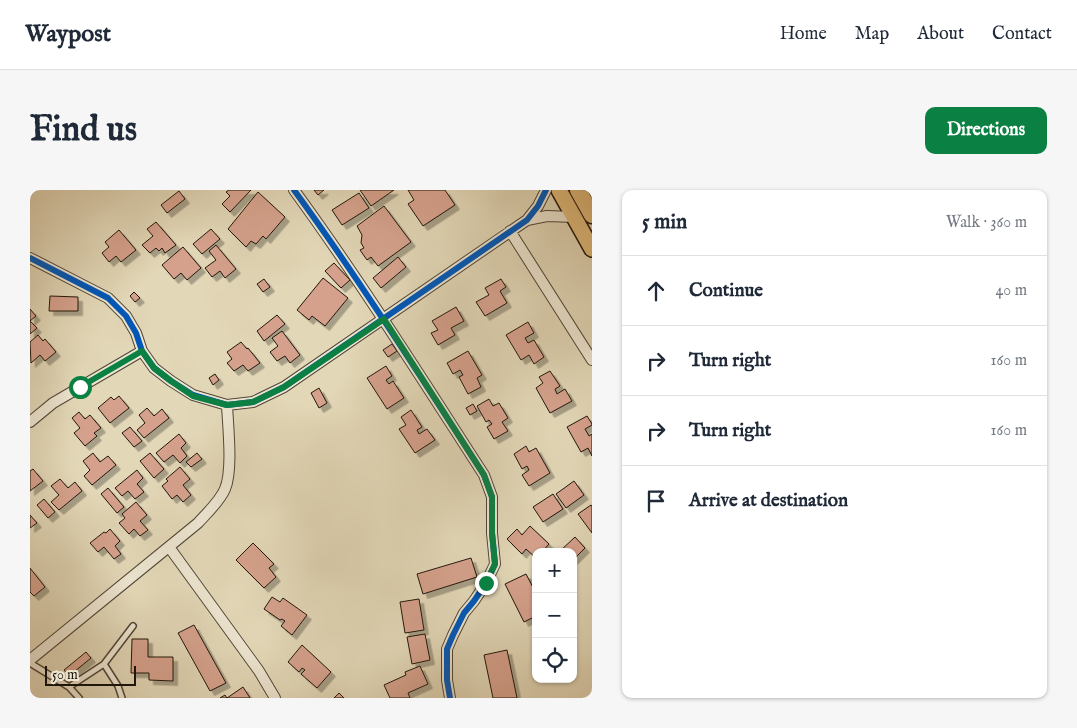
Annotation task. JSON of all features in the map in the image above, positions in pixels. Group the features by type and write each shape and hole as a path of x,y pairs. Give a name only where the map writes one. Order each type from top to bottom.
{"highway":[{"path":"578,190 592,215"}],"main road":[{"path":"559,190 592,249"}],"street":[{"path":"294,190 344,259 384,319 484,475 492,497 492,533 495,564 486,583 464,612 452,635 448,649 450,698"},
{"path":"30,258 108,298 126,316 136,333 142,351 154,368 193,396 227,405 253,402 284,387 527,220 538,206 546,190"},
{"path":"527,220 547,216 574,217"},
{"path":"510,231 592,360"},
{"path":"30,422 53,403 142,351"},
{"path":"30,662 198,523 225,489 229,474 227,405"},
{"path":"170,547 275,698"}],"lane":[{"path":"69,686 104,664 133,626"},
{"path":"30,662 69,686 79,698"},
{"path":"104,664 118,686 122,698"}],"building":[{"path":"229,190 251,190 230,212 222,204 230,196 226,192"},
{"path":"314,190 324,190 318,195"},
{"path":"360,190 394,190 371,206"},
{"path":"408,190 445,190 455,205 423,226 408,204 414,200"},
{"path":"179,191 185,199 167,213 161,205"},
{"path":"258,192 285,217 266,239 263,236 256,244 251,241 246,247 228,229"},
{"path":"359,193 369,208 342,225 332,210"},
{"path":"384,206 411,242 378,266 371,257 367,260 360,250 364,248 361,243 362,235 357,226"},
{"path":"156,222 176,245 165,253 162,248 159,251 156,248 150,253 142,245 153,236 147,229"},
{"path":"211,229 220,239 202,254 193,244"},
{"path":"119,230 136,250 121,262 116,256 109,262 102,253 109,247 105,242"},
{"path":"216,245 236,269 225,278 220,271 212,277 205,268 216,260 209,251"},
{"path":"183,247 201,268 187,280 181,273 174,279 162,265"},
{"path":"398,257 406,267 381,288 373,278"},
{"path":"334,263 350,280 341,288 325,271"},
{"path":"323,278 348,298 325,326 312,316 309,320 297,310"},
{"path":"264,279 270,287 263,292 257,284"},
{"path":"501,279 506,287 500,291 507,303 485,316 476,302 489,295 485,288"},
{"path":"134,292 140,298 135,302 130,296"},
{"path":"50,296 78,297 78,311 49,311"},
{"path":"456,307 464,321 451,328 455,335 438,345 431,333 438,330 432,321"},
{"path":"30,309 36,316 30,321"},
{"path":"277,315 285,324 264,341 257,331"},
{"path":"30,321 37,328 30,334"},
{"path":"528,322 534,333 525,338 528,343 534,340 544,357 534,364 529,355 521,360 506,335"},
{"path":"282,331 300,355 290,363 285,356 277,361 270,352 278,346 272,338"},
{"path":"38,335 43,341 45,339 56,352 45,361 40,355 31,363 30,342"},
{"path":"241,342 260,363 248,371 243,365 234,371 227,363 232,359 227,352"},
{"path":"392,344 397,351 388,357 383,350"},
{"path":"468,351 482,375 477,378 481,387 468,394 459,377 463,375 460,370 453,374 447,363"},
{"path":"386,366 392,376 386,380 389,384 393,381 404,398 387,409 367,378"},
{"path":"550,371 560,386 555,389 557,394 565,389 572,401 550,413 536,388 543,383 539,377"},
{"path":"215,374 219,380 213,385 209,378"},
{"path":"319,388 327,403 319,408 311,393"},
{"path":"119,396 129,408 110,423 98,408 111,397 114,400"},
{"path":"489,399 493,406 499,403 508,418 502,422 508,431 494,439 487,427 492,424 489,420 486,422 477,406"},
{"path":"473,404 477,411 470,415 466,408"},
{"path":"147,408 154,416 162,409 169,418 144,438 137,430 145,423 139,415"},
{"path":"411,410 422,427 417,430 419,434 427,429 435,440 415,453 399,429 406,425 401,417"},
{"path":"79,412 85,419 90,415 101,428 94,433 97,436 85,446 74,433 80,428 72,418"},
{"path":"587,416 592,424 585,429 589,436 592,434 592,456 588,448 581,452 567,427"},
{"path":"130,427 142,441 134,447 122,433"},
{"path":"179,434 186,443 181,448 187,456 180,463 173,455 164,462 156,453"},
{"path":"526,446 529,452 536,448 550,473 529,486 522,475 529,470 527,466 522,469 514,454"},
{"path":"93,453 100,462 108,456 116,465 92,485 84,476 90,470 83,461"},
{"path":"150,453 164,469 154,478 140,461"},
{"path":"197,453 202,459 191,467 186,462"},
{"path":"180,467 190,479 183,485 191,495 183,502 177,495 172,499 162,486 168,481 166,479"},
{"path":"33,469 43,481 30,491 30,471"},
{"path":"137,470 143,478 137,484 144,492 135,499 128,491 122,496 115,488"},
{"path":"60,479 68,488 75,482 82,491 59,510 51,502 59,495 51,486"},
{"path":"574,481 584,495 566,508 556,494"},
{"path":"108,488 124,507 117,513 101,494"},
{"path":"553,494 563,509 543,522 533,507"},
{"path":"44,499 55,512 48,518 37,505"},
{"path":"136,502 147,515 140,521 148,530 140,536 134,529 129,534 119,523 125,518 122,514"},
{"path":"592,506 592,533 578,514"},
{"path":"30,515 37,523 30,528"},
{"path":"530,526 549,544 546,548 532,548 532,554 526,549 522,554 507,539 517,529 522,535"},
{"path":"110,529 120,541 115,546 121,554 114,559 104,547 98,552 90,543"},
{"path":"575,537 585,548 577,556 577,548 563,548"},
{"path":"253,543 274,564 269,568 276,577 264,588 236,560"},
{"path":"471,558 477,577 423,594 417,574"},
{"path":"30,568 45,587 34,596 30,592"},
{"path":"526,574 532,585 532,618 524,622 505,584"},
{"path":"272,597 280,602 283,598 307,615 292,635 281,626 285,621 280,620 264,609"},
{"path":"419,599 424,630 405,633 400,602"},
{"path":"194,625 226,683 210,691 178,633"},
{"path":"425,634 430,660 412,664 407,637"},
{"path":"132,639 148,639 148,657 173,657 173,681 149,680 149,673 131,673"},
{"path":"302,645 331,672 317,688 301,674 305,670 302,668 299,672 288,662"},
{"path":"507,650 517,698 493,698 484,655"},
{"path":"86,652 91,658 69,676 64,670"},
{"path":"420,666 428,684 408,693 410,698 390,698 384,685 406,675 405,672"},
{"path":"243,687 250,698 227,698"},
{"path":"339,693 344,698 334,698"}],"cycle path":[{"path":"294,190 367,295 438,403 484,475 492,497 492,533 495,564 486,583 464,613 447,649 447,680 450,698"},
{"path":"30,258 108,298 126,316 136,333 142,351 154,368 171,381 193,395 227,405 253,402 284,387 527,220 538,206 546,190"}],"route":[{"path":"80,387 142,351 154,368 193,396 227,405 253,402 284,387 384,319 484,475 492,497 492,533 495,564 486,583"}]}
